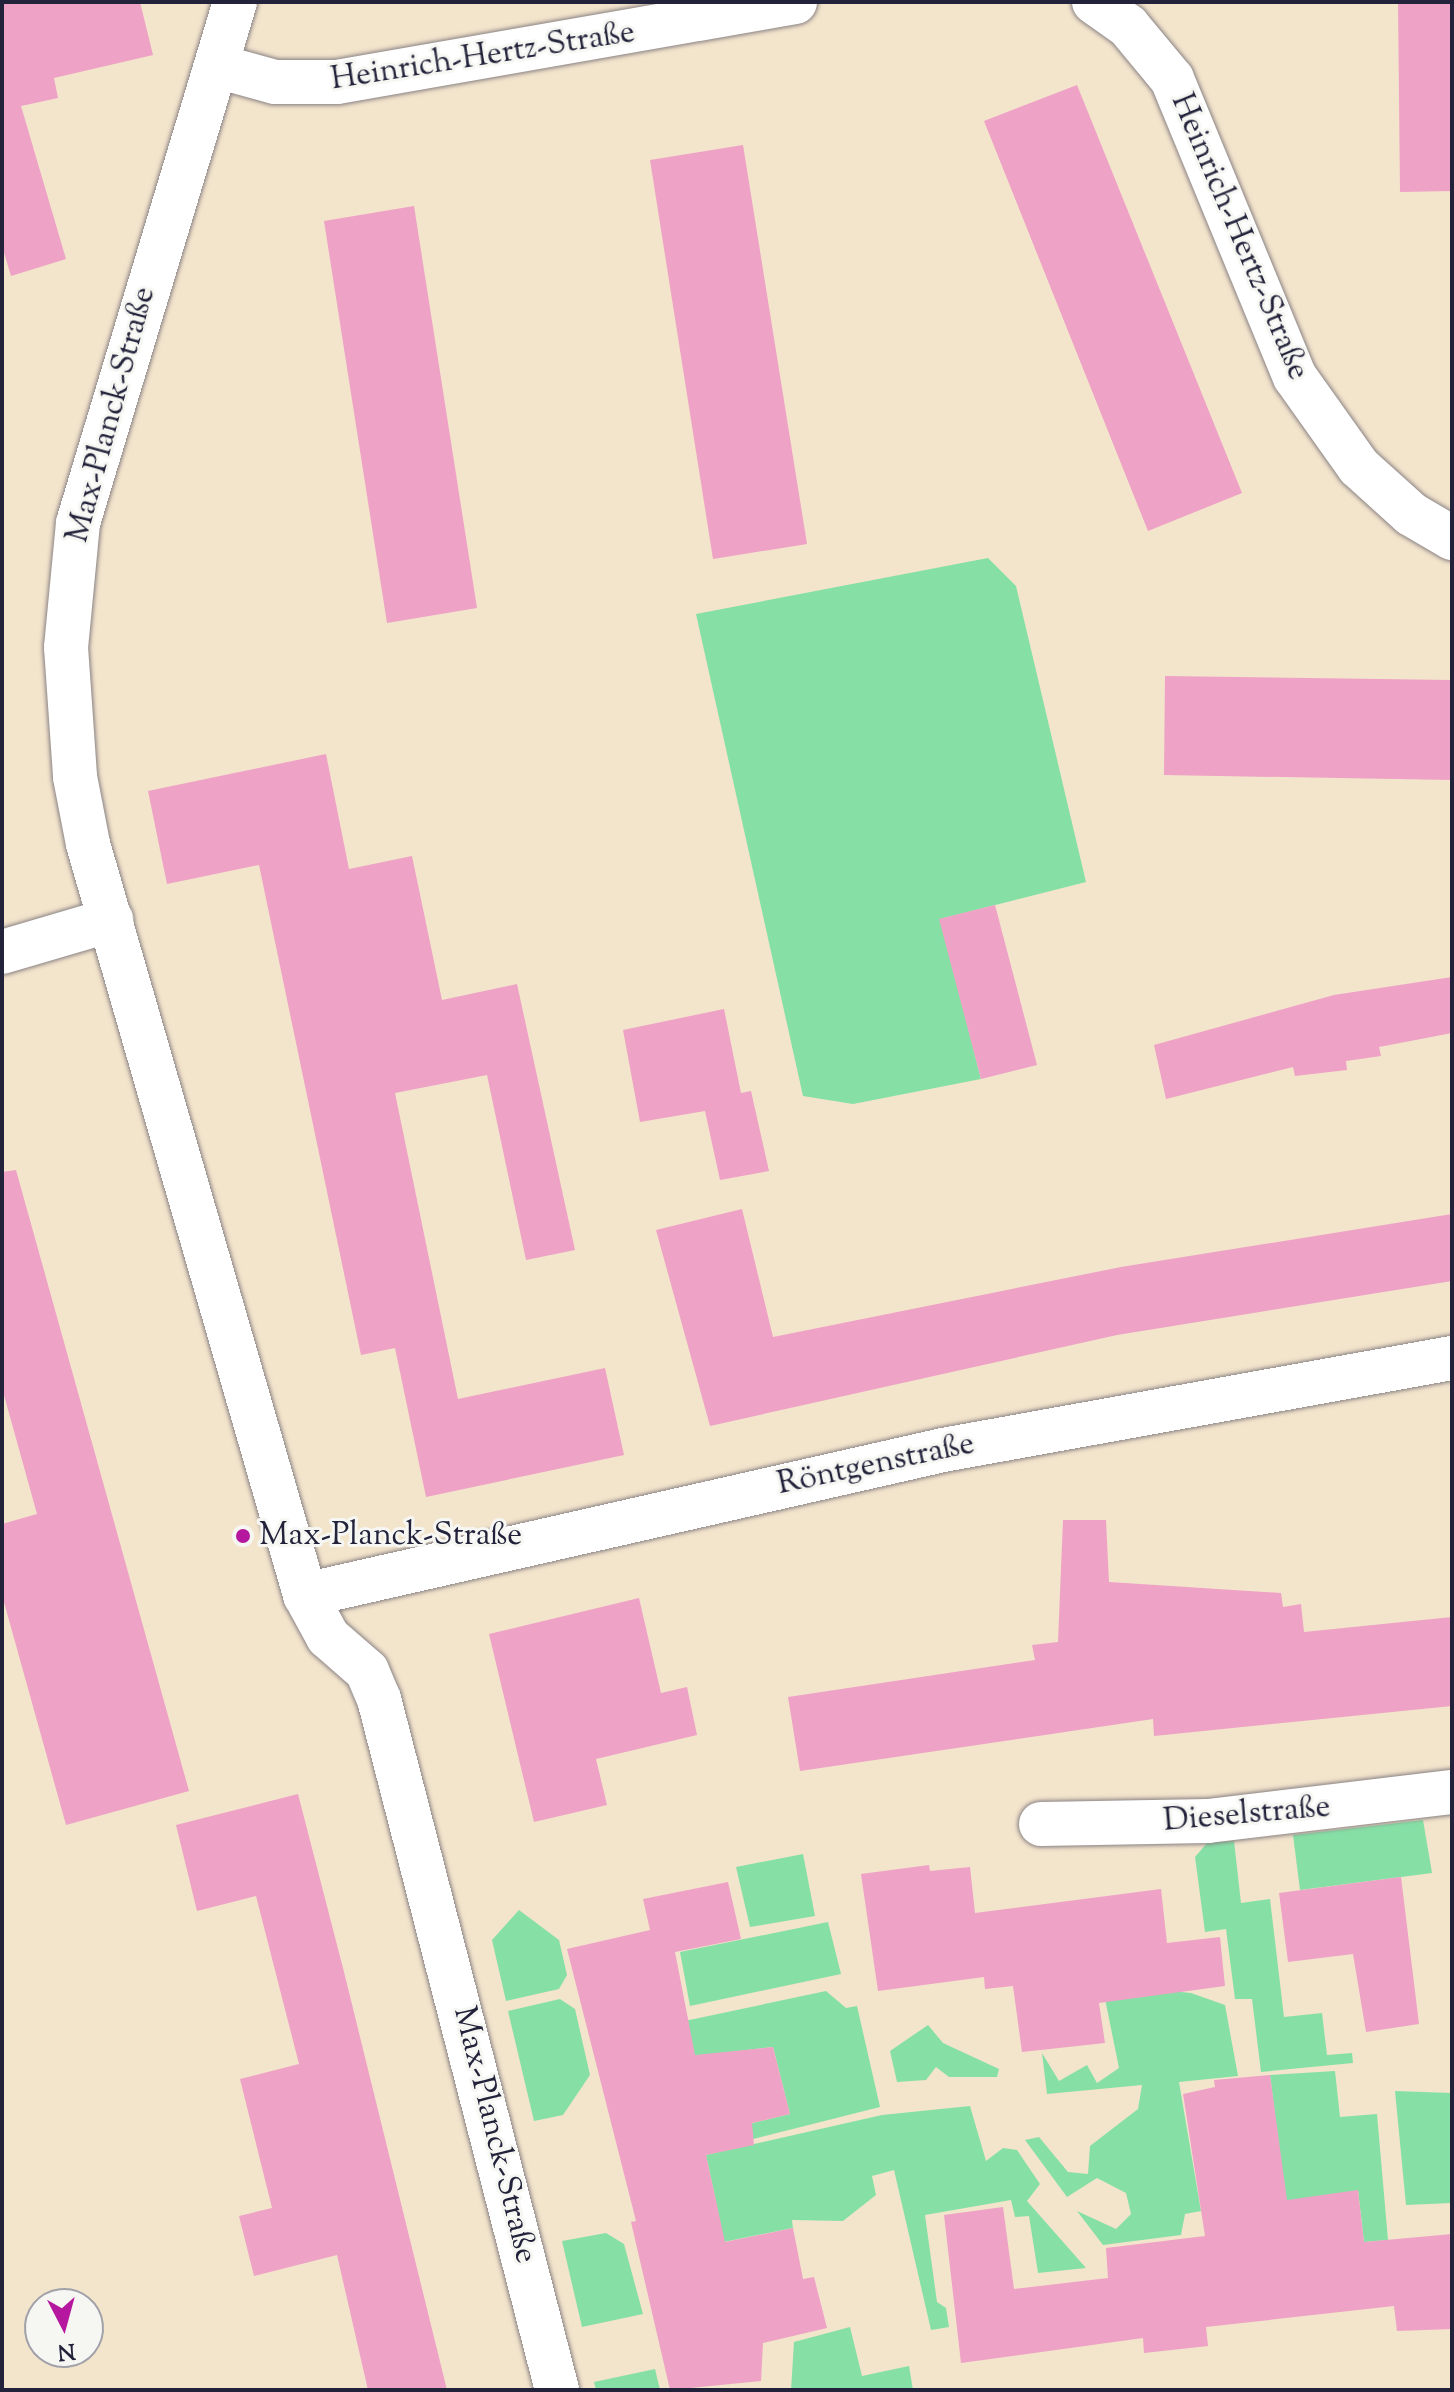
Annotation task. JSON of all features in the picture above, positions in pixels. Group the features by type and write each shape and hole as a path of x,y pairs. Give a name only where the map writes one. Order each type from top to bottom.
{"street":[{"name":"Max-Planck-Straße","path":"235,2 103,427 74,550 68,720 88,844 305,1595 328,1637 374,1684 557,2390"},
{"name":"Heinrich-Hertz-Straße","path":"217,66 275,82 337,82 795,2"},
{"name":"Heinrich-Hertz-Straße","path":"1094,2 1128,26 1172,79 1295,377 1359,467 1411,514 1452,538"},
{"path":"2,952 111,920"},
{"name":"Röntgenstraße","path":"305,1595 943,1450 1452,1358"},
{"name":"Dieselstraße","path":"1041,1824 1208,1821 1452,1792"}],"green space":[{"path":"988,558 1016,586 1086,882 940,919 981,1079 853,1104 803,1096 696,614"},
{"path":"1423,1820 1432,1873 1300,1890 1293,1835"},
{"path":"1234,1841 1241,1903 1270,1899 1284,2017 1322,2013 1327,2055 1352,2053 1353,2063 1261,2072 1252,1999 1235,1999 1226,1929 1205,1932 1195,1857 1207,1843"},
{"path":"803,1854 815,1916 750,1927 736,1867"},
{"path":"519,1910 559,1940 567,1975 559,1989 506,2001 492,1940"},
{"path":"828,1922 841,1974 690,2006 680,1952"},
{"path":"1102,1984 1191,1993 1225,2005 1238,2076 1179,2082 1201,2211 1185,2214 1181,2235 1103,2245 1077,2211 1116,2229 1131,2214 1126,2193 1097,2178 1067,2197 1025,2140 1039,2137 1068,2172 1088,2174 1090,2146 1138,2109 1142,2085 1047,2094 1042,2053 1059,2081 1087,2065 1097,2083 1119,2068"},
{"path":"826,1991 846,2008 857,2006 880,2107 753,2139 749,2124 790,2114 773,2047 688,2057 680,2022"},
{"path":"560,1999 575,2009 590,2075 563,2115 534,2121 508,2011"},
{"path":"928,2025 943,2043 999,2069 997,2077 949,2077 936,2067 926,2080 897,2082 890,2051"},
{"path":"1335,2071 1340,2117 1377,2114 1388,2240 1364,2242 1358,2190 1247,2220 1278,2139 1270,2075"},
{"path":"1395,2091 1452,2093 1452,2203 1406,2205"},
{"path":"970,2106 986,2161 1003,2148 1017,2150 1040,2184 1027,2201 1086,2268 1038,2273 1029,2216 1015,2217 1011,2200 925,2215 937,2302 946,2308 949,2327 931,2330 894,2170 872,2176 876,2195 843,2221 792,2220 793,2228 704,2246 695,2211 717,2206 706,2155 882,2115"},
{"path":"606,2233 624,2244 643,2314 582,2327 562,2241"},
{"path":"850,2327 862,2376 909,2366 913,2390 791,2390 794,2342"},
{"path":"655,2369 660,2390 596,2390 594,2382"}],"building":[{"path":"2,2 140,2 153,55 54,78 58,98 21,106 66,259 11,276 2,246"},
{"path":"1398,2 1452,2 1452,191 1400,192"},
{"path":"1077,85 1242,493 1148,531 984,121"},
{"path":"743,145 807,544 713,559 650,160"},
{"path":"414,206 477,608 387,623 324,221"},
{"path":"1165,676 1452,680 1452,780 1164,775"},
{"path":"326,754 349,869 412,856 442,1000 517,984 575,1250 526,1260 487,1075 395,1093 458,1399 605,1368 624,1455 426,1497 395,1348 361,1355 259,865 167,884 148,791"},
{"path":"995,905 1037,1065 981,1079 939,919"},
{"path":"1452,977 1452,1033 1379,1047 1381,1056 1346,1061 1347,1070 1295,1076 1293,1067 1166,1099 1154,1045 1334,995"},
{"path":"724,1009 741,1093 751,1091 769,1171 720,1180 705,1111 640,1122 623,1030"},
{"path":"16,1170 189,1791 66,1825 2,1595 2,1524 37,1514 2,1388 2,1172"},
{"path":"742,1209 773,1337 1121,1267 1452,1214 1452,1281 1117,1335 710,1426 656,1230"},
{"path":"1063,1520 1106,1520 1109,1582 1281,1593 1283,1607 1301,1604 1304,1632 1452,1617 1452,1706 1154,1736 1153,1719 800,1771 788,1697 1035,1660 1032,1645 1058,1642"},
{"path":"639,1598 661,1693 687,1687 697,1735 596,1759 607,1805 534,1822 489,1634"},
{"path":"298,1794 447,2390 368,2390 337,2255 254,2276 239,2216 272,2208 240,2079 299,2064 256,1896 197,1911 176,1825"},
{"path":"929,1865 930,1871 970,1867 975,1913 1161,1889 1167,1943 1220,1937 1225,1986 1099,2003 1105,2043 1022,2052 1013,1986 985,1989 984,1977 878,1991 861,1874"},
{"path":"1401,1877 1419,2024 1366,2032 1353,1954 1288,1962 1279,1893"},
{"path":"728,1882 741,1939 675,1952 695,2055 773,2047 790,2114 752,2123 754,2145 706,2155 725,2242 793,2228 803,2279 814,2277 827,2328 763,2343 761,2381 670,2390 631,2222 636,2221 567,1949 650,1930 643,1899"},
{"path":"1270,2075 1287,2200 1358,2190 1364,2242 1452,2234 1452,2329 1397,2331 1394,2306 1206,2327 1208,2346 1144,2353 1143,2338 961,2363 944,2215 1003,2207 1014,2289 1108,2278 1106,2248 1205,2236 1183,2094 1215,2087 1214,2080"}],"place":[{"name":"Max-Planck-Straße","path":"243,1536"}]}
